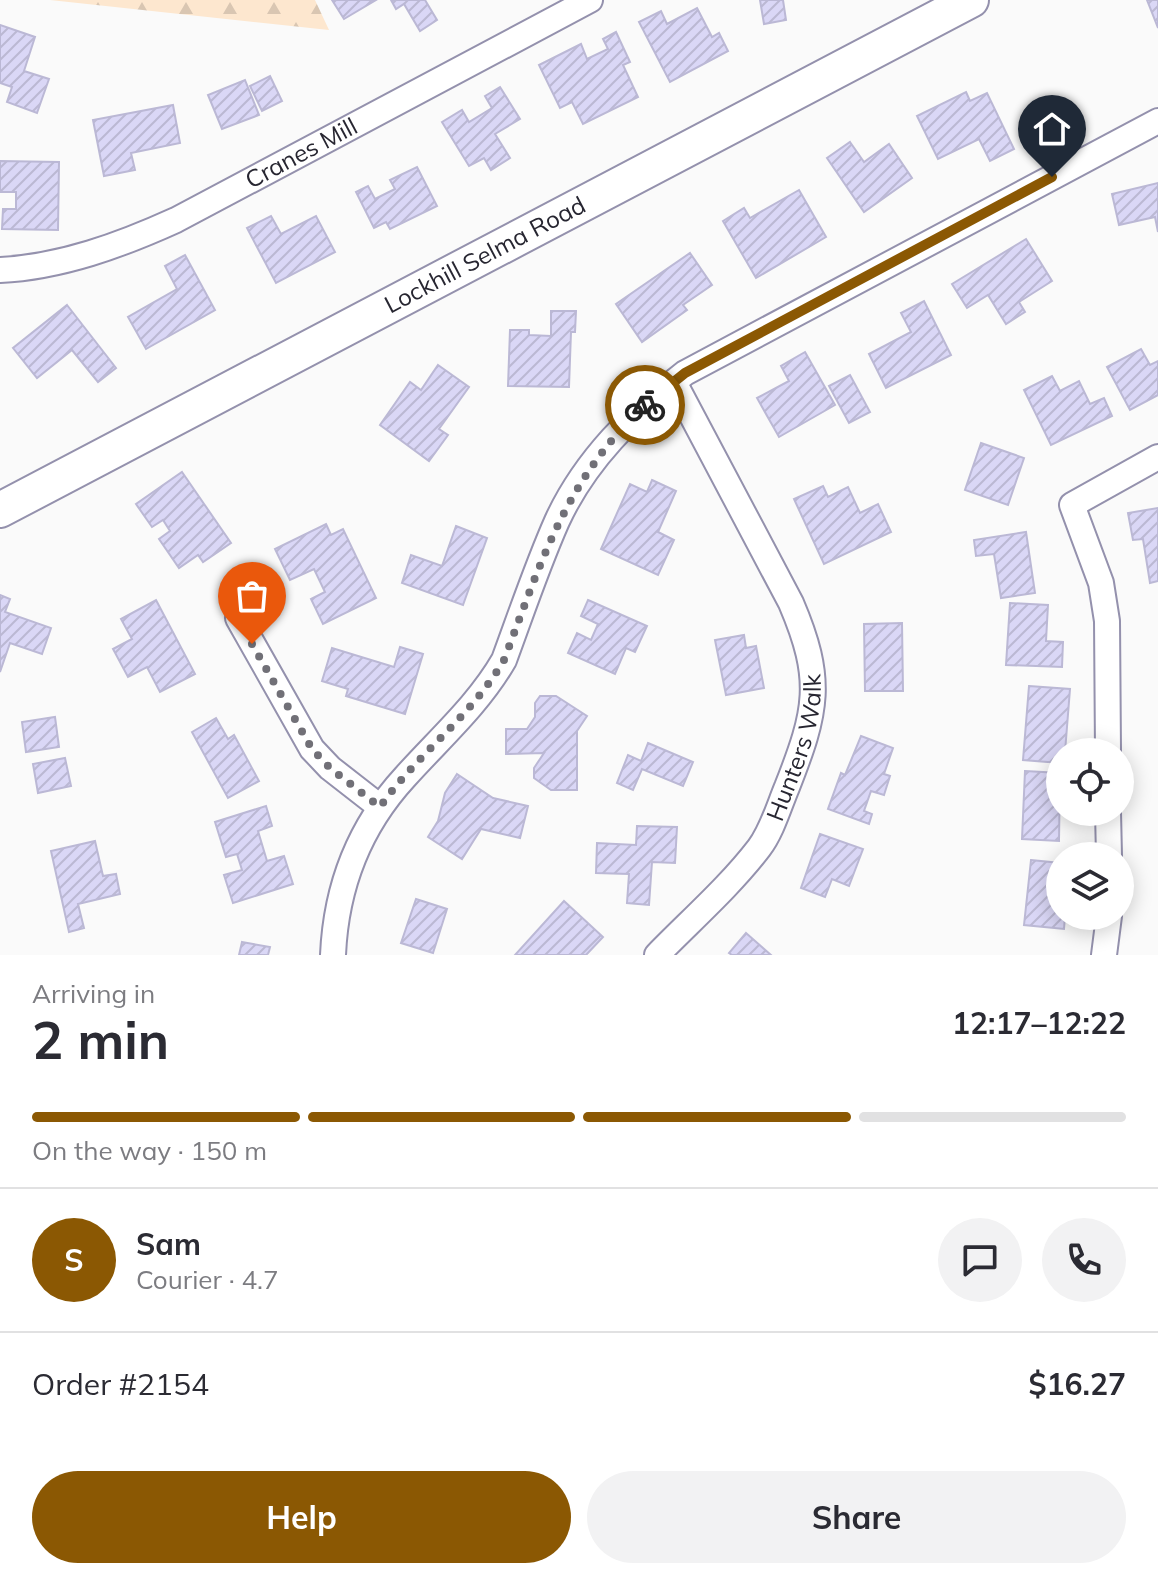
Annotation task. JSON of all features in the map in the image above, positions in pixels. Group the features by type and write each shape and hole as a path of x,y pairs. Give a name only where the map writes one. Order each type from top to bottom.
{"main road":[{"name":"Lockhill Selma Road","path":"0,510 933,9 971,0"}],"street":[{"name":"Cranes Mill","path":"0,270 48,263 135,239 590,0"},
{"path":"333,955 340,898 358,845 380,807 404,777 479,698 492,680 504,660 558,521 577,485 628,422 674,382 760,332 1158,121"},
{"name":"Hunters Walk","path":"657,955 761,845 801,750 811,720 813,699 813,679 804,634 791,603 674,382"},
{"path":"1108,738 1107,621 1101,583 1072,505 1158,457"},
{"path":"238,618 312,749 380,807"},
{"path":"1104,955 1107,930"}],"green space":[{"path":"50,0 315,0 329,30"}],"building":[{"path":"332,0 376,0 344,19"},
{"path":"391,0 425,0 437,20 420,31 404,4 396,9"},
{"path":"760,0 783,0 786,20 764,24"},
{"path":"1147,0 1158,0 1158,28"},
{"path":"697,8 712,37 719,33 728,51 670,82 639,22 661,11 667,24"},
{"path":"0,25 35,37 24,71 49,79 37,113 7,102 12,87 0,83"},
{"path":"616,32 630,62 623,65 638,97 583,124 572,102 560,108 539,65 581,44 587,59 608,49 603,39"},
{"path":"270,76 282,101 262,111 250,86"},
{"path":"245,80 259,115 222,129 208,95"},
{"path":"500,87 520,119 495,134 510,158 491,170 484,158 469,166 442,122 462,110 469,122 492,108 485,96"},
{"path":"966,92 970,101 987,93 1014,149 990,161 979,139 938,159 917,116"},
{"path":"173,105 180,143 131,153 135,170 104,176 93,120"},
{"path":"850,142 864,162 889,144 912,178 864,212 827,158"},
{"path":"0,161 59,162 58,230 2,229 3,209 16,209 16,192 0,192"},
{"path":"417,167 437,206 390,229 386,222 374,228 356,192 368,186 375,199 395,189 390,180"},
{"path":"1158,183 1158,232 1155,217 1119,225 1112,194"},
{"path":"799,190 826,237 756,278 723,221 744,208 750,218"},
{"path":"271,216 281,234 316,216 335,252 276,283 247,228"},
{"path":"1026,239 1052,281 1019,302 1025,312 1006,324 988,295 967,308 952,284"},
{"path":"690,253 712,285 683,305 687,310 642,342 616,304"},
{"path":"185,255 215,310 146,349 128,317 177,289 165,266"},
{"path":"924,301 951,355 886,388 869,354 911,332 901,313"},
{"path":"67,305 116,368 98,382 72,350 37,378 13,348"},
{"path":"551,311 576,311 575,332 571,332 569,387 508,386 510,330 529,330 529,335 551,336"},
{"path":"1141,349 1150,365 1158,361 1158,395 1130,410 1107,367"},
{"path":"805,352 835,405 779,437 757,398 789,381 781,366"},
{"path":"438,365 469,387 439,429 448,435 429,461 380,425 410,382 421,390"},
{"path":"850,375 870,412 849,423 829,386"},
{"path":"1052,376 1060,391 1079,381 1090,404 1104,398 1112,416 1051,445 1024,390"},
{"path":"981,443 1024,458 1008,505 965,490"},
{"path":"182,472 231,543 203,562 198,555 179,568 159,539 170,531 163,520 152,527 136,504"},
{"path":"652,480 676,491 658,532 674,540 658,575 601,549 630,484 647,492"},
{"path":"823,486 828,497 848,487 860,513 878,504 891,532 824,564 794,499"},
{"path":"1158,508 1158,581 1150,583 1143,539 1133,540 1128,513"},
{"path":"326,524 331,535 343,529 376,598 323,624 311,599 325,592 314,569 290,580 275,549"},
{"path":"456,526 487,538 463,605 402,583 411,555 442,566"},
{"path":"1026,532 1035,593 1001,598 994,554 976,556 974,540"},
{"path":"0,595 10,599 5,612 51,628 42,654 10,643 0,672"},
{"path":"156,600 195,674 160,692 147,667 128,677 113,649 132,639 121,619"},
{"path":"588,600 647,626 635,652 626,648 615,674 568,653 577,633 591,640 598,624 581,616"},
{"path":"1010,603 1048,605 1046,641 1063,642 1062,667 1006,665"},
{"path":"902,623 903,691 865,691 864,624"},
{"path":"744,635 746,648 756,646 764,688 726,695 715,640"},
{"path":"400,647 423,654 405,714 346,696 348,689 322,681 332,648 394,667"},
{"path":"1029,686 1070,689 1066,738 1046,738 1046,762 1023,760"},
{"path":"540,696 556,696 587,716 577,731 577,790 551,790 534,778 534,768 544,753 506,754 506,729 527,729 535,717 535,703"},
{"path":"55,717 59,747 26,752 22,722"},
{"path":"216,718 228,739 234,735 259,781 228,798 192,732"},
{"path":"861,736 893,748 884,774 890,776 884,795 871,791 864,811 872,814 869,824 828,809 841,773 845,775"},
{"path":"648,743 693,762 683,786 642,769 633,790 617,783 628,755 641,761"},
{"path":"65,758 71,786 38,793 33,764"},
{"path":"1025,771 1046,772 1046,826 1059,826 1059,841 1022,839"},
{"path":"457,774 493,798 528,806 520,838 481,829 462,859 428,837 438,821 445,793"},
{"path":"266,806 272,826 258,831 267,861 284,856 293,884 233,903 224,875 242,870 237,854 226,857 215,822"},
{"path":"637,826 677,827 675,863 652,862 649,905 627,903 629,874 596,873 597,843 636,845"},
{"path":"820,834 863,849 849,886 832,879 825,897 801,888"},
{"path":"95,841 103,876 116,874 120,894 78,904 84,928 69,932 51,851"},
{"path":"1031,860 1046,862 1046,927 1024,925"},
{"path":"416,899 447,909 433,953 401,943"},
{"path":"564,901 603,937 586,955 515,955"},
{"path":"746,933 771,955 729,953"},
{"path":"242,942 270,947 268,955 239,955"}],"way so far":[{"path":"252,644 312,749 330,768 380,807 492,680 504,660 558,521 577,485 601,452 645,405"}],"route":[{"path":"645,405 685,373 1052,177"}]}
